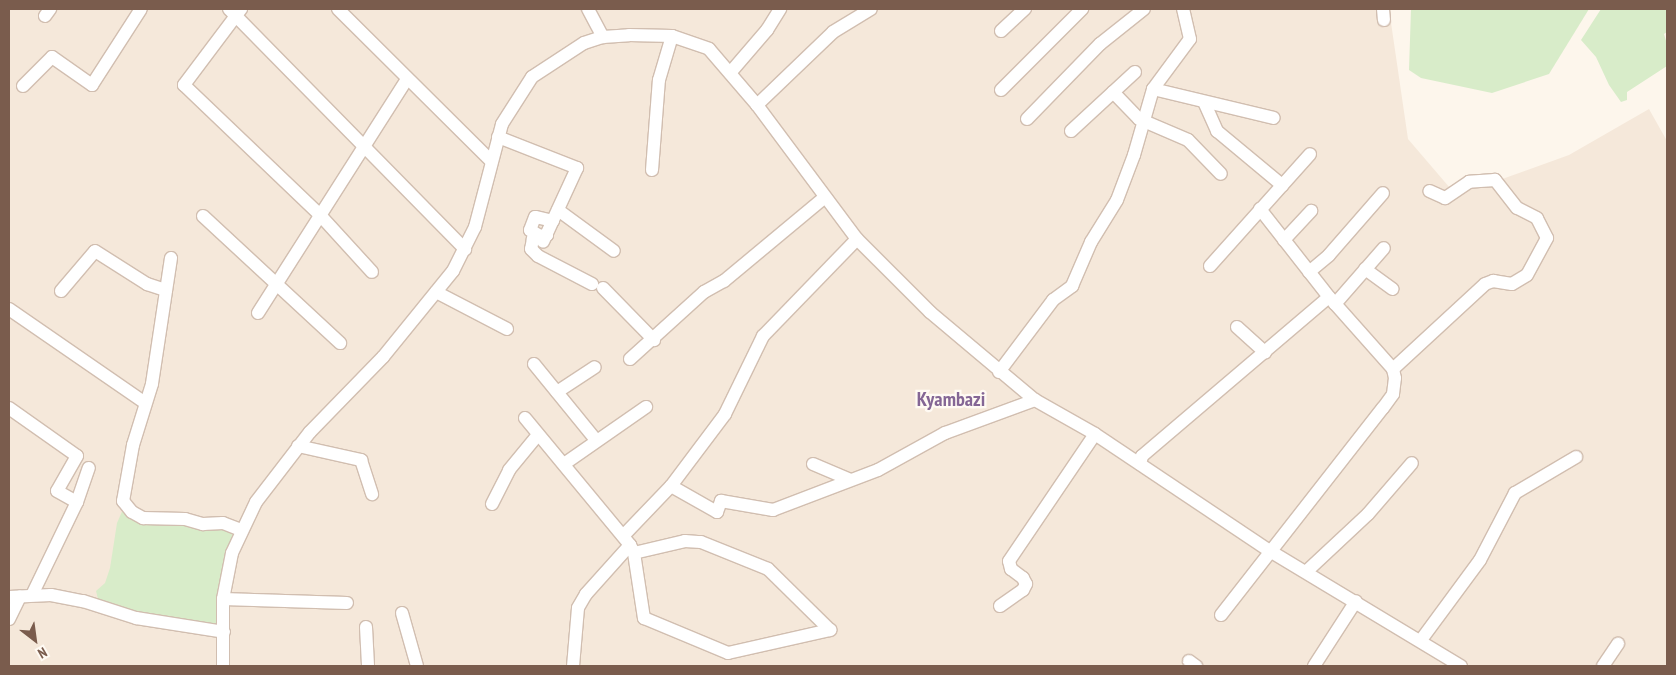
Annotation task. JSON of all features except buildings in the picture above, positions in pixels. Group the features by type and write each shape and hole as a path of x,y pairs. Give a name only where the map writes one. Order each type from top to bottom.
{"street":[{"path":"23,86 52,57 92,84 140,9"},
{"path":"338,9 490,160"},
{"path":"588,9 603,37"},
{"path":"730,73 767,30 780,9"},
{"path":"757,105 833,32 871,9"},
{"path":"1001,31 1024,9"},
{"path":"1001,90 1082,9"},
{"path":"1027,119 1100,44 1144,9"},
{"path":"999,372 1053,300 1076,279 1091,242 1121,191 1153,90 1190,39 1183,9"},
{"path":"372,272 320,215 184,85 236,11 362,148 465,249"},
{"path":"652,170 660,80 672,36"},
{"path":"222,666 223,599 232,553 241,530 260,495 298,446 383,357 436,292 465,249 475,227 490,160 509,109 532,77 584,43 603,37 672,36 709,49 757,105 857,239 930,312 999,372 1035,400 1095,434 1270,551 1422,640 1461,666"},
{"path":"1071,131 1135,72"},
{"path":"258,314 407,79"},
{"path":"1153,90 1205,104 1274,118"},
{"path":"1114,92 1139,119 1145,119 1188,140 1221,174"},
{"path":"1205,104 1217,131 1282,185"},
{"path":"498,137 577,168 545,238 533,239 531,249 538,256 598,286 654,340"},
{"path":"1210,266 1310,154"},
{"path":"1393,369 1485,284 1493,281 1512,284 1527,275 1547,238 1537,218 1517,208 1503,194 1495,180 1469,182 1445,198 1429,192"},
{"path":"1309,272 1329,255 1384,193"},
{"path":"630,359 654,340 704,292 724,281 825,197"},
{"path":"1221,615 1393,394 1393,369 1332,301 1260,210"},
{"path":"1284,240 1311,211"},
{"path":"555,215 614,251"},
{"path":"203,216 241,248 276,286 340,343"},
{"path":"573,666 578,608 586,594 629,544 725,414 763,336 857,239"},
{"path":"1140,464 1142,456 1266,352 1332,301 1365,270 1384,248"},
{"path":"61,291 95,251 147,284 166,290"},
{"path":"171,258 152,384 144,402 123,501 132,512 143,518 185,519 204,524 223,523 241,530"},
{"path":"1365,270 1393,289"},
{"path":"436,292 507,329"},
{"path":"9,309 144,402"},
{"path":"1236,327 1266,352"},
{"path":"534,364 596,440"},
{"path":"558,392 595,367"},
{"path":"671,486 717,512 721,501 773,510 849,479 878,470 945,433 1035,400"},
{"path":"564,464 646,407"},
{"path":"9,408 77,456 57,491 77,502"},
{"path":"525,418 537,436 564,464 629,544 644,618 728,653 830,630 768,570 701,542 629,544"},
{"path":"1000,606 1023,590 1026,584 1023,578 1011,569 1009,561 1095,434"},
{"path":"492,504 509,470 537,436"},
{"path":"298,446 361,460 372,494"},
{"path":"1422,640 1480,560 1515,493 1576,457"},
{"path":"813,464 849,479"},
{"path":"1307,572 1368,514 1412,464"},
{"path":"9,618 20,596 77,502 88,468"},
{"path":"20,596 83,601 136,618 224,632"},
{"path":"223,599 347,603"},
{"path":"1314,666 1356,601"},
{"path":"402,613 417,666"},
{"path":"366,627 368,666"},
{"path":"1603,666 1618,644"}],"shaded area":[{"path":"9,9 1389,9 1408,139 1450,188 1480,187 1569,155 1649,109 1667,141 1667,666 9,666"}],"green space":[{"path":"1411,9 1589,9 1549,74 1492,93 1421,78 1409,70"},
{"path":"1601,9 1667,9 1667,32 1664,34 1667,44 1667,66 1627,92 1627,100 1621,102 1609,85 1596,57 1581,40"},
{"path":"124,507 135,520 221,526 233,532 218,595 219,621 215,625 140,616 99,603 96,591 105,583 110,568 117,523"}],"district":[{"name":"Kyambazi","path":"951,399"}]}
